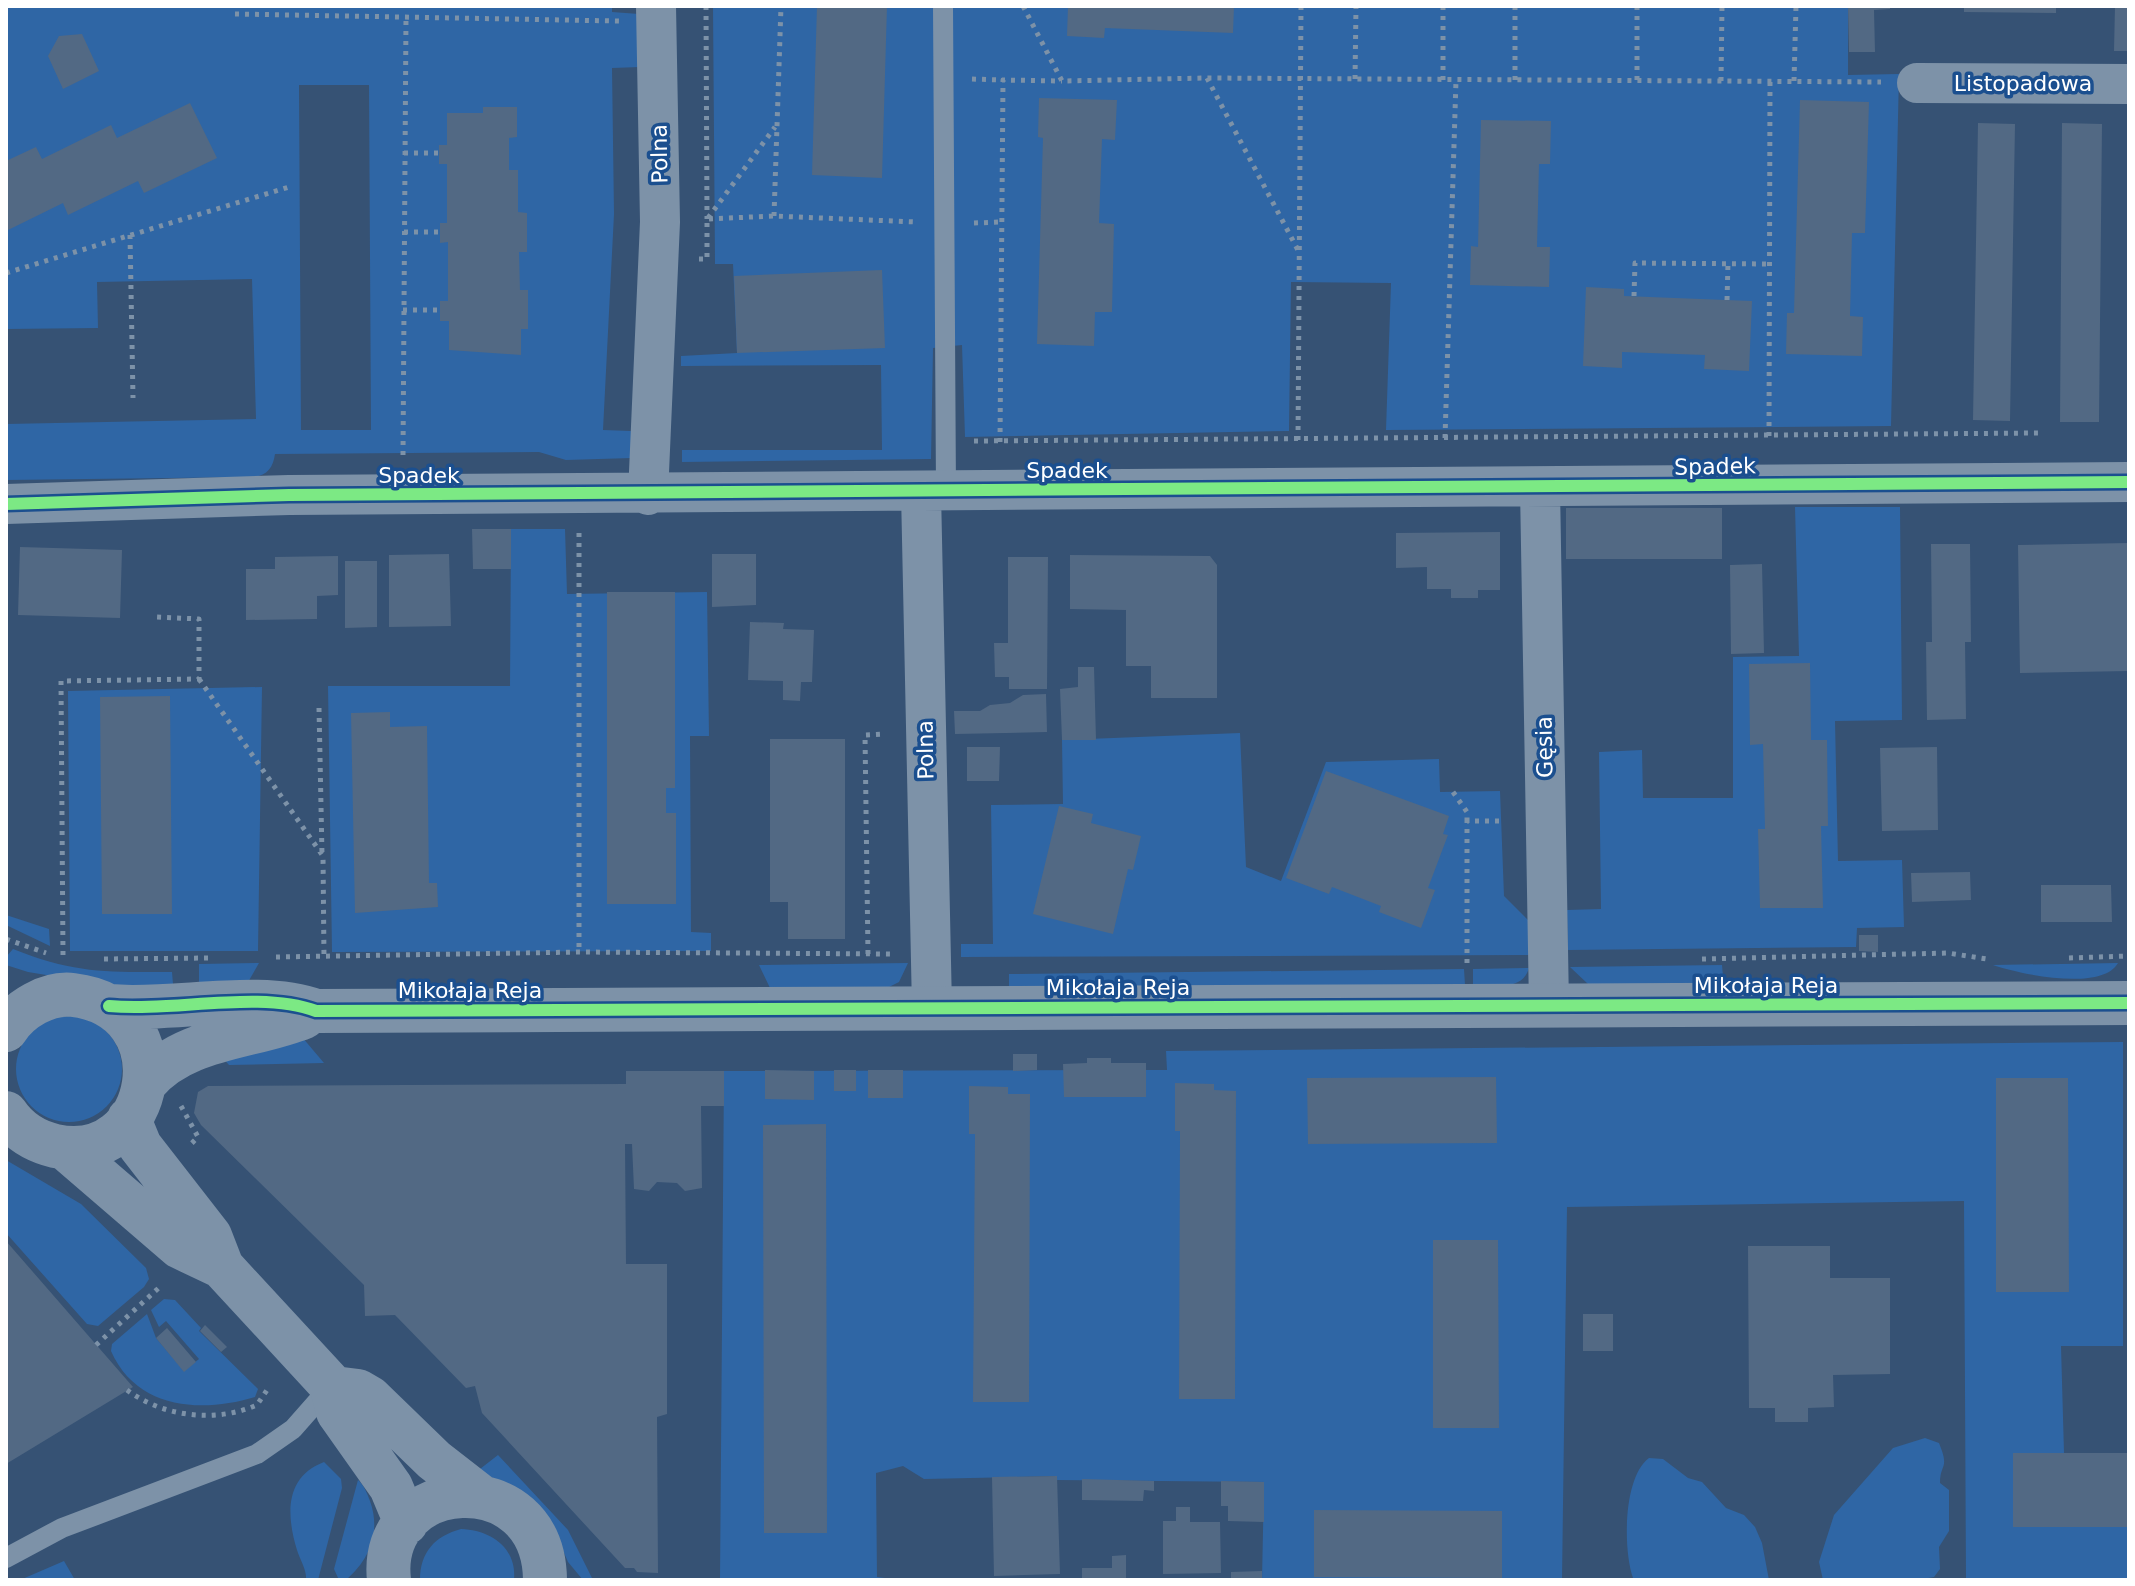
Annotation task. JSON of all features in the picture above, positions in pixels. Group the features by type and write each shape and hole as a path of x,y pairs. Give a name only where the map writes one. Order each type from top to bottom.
{"street":[{"name":"Polna","path":"648,495 660,222 656,14"},
{"name":"Listopadowa","path":"1917,83 2129,84"},
{"name":"Spadek","path":"6,504 289,495 648,495 2129,482"},
{"name":"Gęsia","path":"1540,488 1549,1006"},
{"name":"Polna","path":"932,1008 933,491"},
{"name":"Mikołaja Reja","path":"6,981 66,969 95,998 109,1006 148,1010 275,1003 316,1011 2129,1003"},
{"path":"6,1030 66,969"},
{"path":"109,1006 131,1025 141,1042 152,1100 140,1146 210,1236 222,1267"},
{"name":"Mikołaja Reja","path":"65,1148 87,1146 107,1138 152,1100 158,1067 185,1052 316,1011"},
{"path":"6,1113 26,1135 65,1148 180,1247 222,1267 333,1386 338,1412 391,1487 406,1523"},
{"path":"333,1386 358,1391 370,1398 434,1460 479,1495 516,1511 529,1526 545,1563 545,1580"},
{"path":"384,1577 396,1537 406,1523 439,1499 479,1495"}],"lane":[{"name":"Polna","path":"933,491 945,441 943,6"},
{"path":"6,1558 62,1528 257,1454 293,1429 333,1386"}],"path":[{"path":"694,259 707,259 706,6"},
{"path":"774,216 781,6"},
{"path":"1023,6 1062,81"},
{"path":"1298,440 1301,6"},
{"path":"1355,79 1356,6"},
{"path":"1443,6 1443,80"},
{"path":"1515,6 1515,80"},
{"path":"1637,6 1637,80"},
{"path":"1721,81 1722,6"},
{"path":"1794,81 1796,6"},
{"path":"235,14 656,14"},
{"path":"403,461 406,16"},
{"path":"1207,78 1299,253"},
{"path":"1000,453 1003,80 1302,78 1917,83"},
{"path":"1445,438 1456,80"},
{"path":"1769,436 1770,81"},
{"path":"707,219 775,127"},
{"path":"404,153 439,153"},
{"path":"6,273 289,187"},
{"path":"707,219 774,216 944,223"},
{"path":"404,232 440,232"},
{"path":"130,235 133,398"},
{"path":"1634,296 1635,263 1769,264"},
{"path":"1727,300 1728,263"},
{"path":"403,310 440,310"},
{"path":"945,441 2039,433"},
{"path":"579,532 579,952"},
{"path":"157,617 199,619 199,679 323,856"},
{"path":"6,939 66,969 61,681 199,679"},
{"path":"319,708 324,957"},
{"path":"868,954 865,735 890,734"},
{"path":"1453,792 1467,812 1467,963"},
{"path":"1467,821 1501,821"},
{"path":"261,957 579,952 930,954"},
{"path":"1686,960 1948,953 1992,959"},
{"path":"2053,958 2129,956"},
{"path":"94,959 214,958"},
{"path":"152,1100 181,1110 198,1137 183,1152"},
{"path":"96,1345 169,1279"},
{"path":"127,1390 167,1411 207,1415 257,1405 269,1387"}],"shaded area":[{"path":"6,6 612,6 612,12 639,14 640,67 612,68 614,214 603,430 631,431 632,458 566,460 539,452 275,454 268,470 252,477 6,480 6,424 256,419 252,279 97,282 98,328 6,329","holes":["299,85 369,85 371,430 301,430"]},
{"path":"713,6 1848,6 1848,75 1899,74 1891,426 1386,430 1391,283 1291,282 1289,431 965,437 962,345 933,348 931,459 682,462 682,450 882,450 881,365 681,366 681,356 737,353 733,264 715,264"},
{"path":"1795,507 1900,507 1902,720 1835,721 1838,861 1902,860 1904,927 1857,928 1856,947 1568,950 1567,910 1601,909 1599,752 1642,750 1643,798 1733,798 1733,657 1799,656"},
{"path":"511,529 565,529 567,594 707,592 709,736 690,736 691,932 711,933 711,951 332,952 328,686 510,686"},
{"path":"262,687 258,951 70,951 68,691"},
{"path":"1240,733 1246,867 1281,881 1326,762 1439,759 1440,792 1500,791 1504,896 1533,925 1532,955 961,957 961,944 993,944 991,805 1063,804 1062,740"},
{"path":"6,915 49,929 50,946 6,925"},
{"path":"13,949 55,963 92,970 172,972 174,996 28,972 6,965 6,957"},
{"path":"259,963 247,984 199,992 199,964"},
{"path":"908,963 899,982 889,987 770,988 759,965"},
{"path":"2118,963 2109,972 2078,979 2021,973 1993,965"},
{"path":"1722,965 1723,976 1707,984 1588,984 1570,967"},
{"path":"1529,968 1525,976 1514,984 1473,985 1473,969"},
{"path":"1464,969 1465,985 1009,987 1009,974"},
{"path":"69,1016 89,1020 106,1032 118,1049 122,1069 118,1089 106,1106 89,1118 69,1122 49,1118 32,1106 20,1089 16,1069 20,1049 32,1032 49,1020"},
{"path":"302,1037 324,1063 229,1065 221,1056"},
{"path":"2123,1042 2123,1346 2061,1346 2064,1453 2013,1453 2013,1527 2129,1527 2129,1580 1966,1580 1964,1201 1567,1207 1562,1580 1262,1580 1264,1482 1057,1480 1057,1476 924,1479 903,1466 876,1473 877,1577 901,1580 720,1580 724,1071 1167,1070 1166,1051"},
{"path":"6,1160 81,1204 146,1268 149,1279 144,1287 98,1326 87,1324 6,1233"},
{"path":"164,1299 175,1300 201,1328 199,1331 258,1389 255,1397 214,1405 173,1402 154,1396 122,1371 111,1351 112,1344 147,1314 156,1338 184,1371 199,1359 166,1321 159,1327 151,1310"},
{"path":"1925,1438 1939,1443 1944,1462 1940,1483 1949,1490 1949,1531 1939,1547 1940,1569 1934,1577 1917,1580 1823,1580 1819,1562 1834,1515 1893,1448"},
{"path":"498,1455 568,1530 593,1580 583,1580 568,1562 551,1523 480,1469"},
{"path":"1649,1458 1663,1459 1688,1478 1702,1482 1726,1508 1744,1515 1755,1527 1762,1543 1769,1580 1633,1578 1627,1533 1630,1497 1640,1467"},
{"path":"324,1462 341,1479 342,1488 318,1580 306,1580 293,1536 290,1510 295,1487 302,1477"},
{"path":"358,1480 370,1501 374,1534 361,1563 346,1580 339,1580 334,1569"},
{"path":"461,1529 482,1533 500,1542 511,1558 514,1580 420,1580 426,1553 444,1536"},
{"path":"64,1561 75,1580 20,1580"}],"building":[{"path":"817,6 887,6 882,178 812,175"},
{"path":"1068,6 1234,6 1233,33 1105,28 1104,38 1067,36"},
{"path":"1848,6 1890,6 1890,9 1874,10 1875,52 1849,52"},
{"path":"1964,6 2056,6 2056,13 1964,12"},
{"path":"2115,6 2129,6 2129,51 2114,51"},
{"path":"82,34 99,71 63,89 48,56 59,36"},
{"path":"1039,98 1117,100 1115,140 1102,139 1099,223 1114,224 1112,312 1095,312 1094,346 1037,344 1043,138 1038,137"},
{"path":"1800,100 1869,102 1865,233 1852,233 1850,316 1863,317 1862,356 1786,354 1787,313 1794,313"},
{"path":"190,103 217,158 144,193 138,181 68,215 63,203 6,231 6,161 36,147 42,159 111,125 117,138"},
{"path":"483,107 517,107 517,137 509,138 509,170 518,170 518,212 527,213 527,252 519,252 520,290 528,290 528,329 521,329 521,355 449,350 449,321 440,321 440,301 448,301 448,242 440,243 440,223 447,223 447,164 439,164 439,145 447,145 447,113 483,113"},
{"path":"1481,120 1551,121 1550,164 1539,164 1537,247 1550,247 1549,287 1470,285 1471,246 1478,247"},
{"path":"1978,123 2015,124 2010,421 1973,420"},
{"path":"2062,123 2102,124 2099,422 2060,422"},
{"path":"882,270 885,348 737,353 734,276"},
{"path":"1586,287 1624,289 1624,296 1752,301 1749,371 1704,369 1705,355 1622,352 1622,368 1583,366"},
{"path":"1566,508 1722,508 1722,559 1566,559"},
{"path":"472,529 511,529 511,569 473,569"},
{"path":"1500,532 1500,590 1478,590 1478,598 1451,598 1451,589 1427,589 1427,567 1396,568 1396,533"},
{"path":"2129,543 2129,671 2020,673 2018,545"},
{"path":"1931,544 1970,544 1971,642 1965,642 1966,719 1927,720 1926,642 1932,642"},
{"path":"20,547 122,550 120,618 18,615"},
{"path":"449,554 451,626 389,627 389,555"},
{"path":"712,554 756,554 756,605 712,607"},
{"path":"1070,555 1210,556 1217,565 1217,698 1151,698 1151,666 1126,666 1126,610 1070,609"},
{"path":"338,556 338,595 317,596 317,619 246,620 246,569 275,569 275,557"},
{"path":"1008,557 1048,557 1047,689 1009,689 1009,677 995,677 994,643 1008,643"},
{"path":"345,561 377,561 377,627 345,628"},
{"path":"1762,564 1764,653 1731,654 1730,565"},
{"path":"607,592 675,592 675,788 666,788 666,813 676,813 676,904 607,904"},
{"path":"750,622 784,623 783,629 814,630 812,682 801,682 800,701 783,700 783,681 748,680"},
{"path":"1810,663 1811,740 1827,740 1828,826 1821,826 1823,908 1760,908 1758,829 1765,829 1763,744 1750,745 1749,664"},
{"path":"1078,667 1094,667 1096,740 1062,740 1060,689 1078,687"},
{"path":"1046,694 1047,732 955,734 954,711 980,711 990,705 1010,703 1023,695"},
{"path":"170,696 172,914 102,914 100,697"},
{"path":"390,712 390,727 427,726 429,883 437,883 438,907 355,913 351,713"},
{"path":"770,739 845,739 845,939 788,939 788,902 770,902"},
{"path":"967,747 1000,747 999,781 967,781"},
{"path":"1937,747 1938,830 1882,831 1880,748"},
{"path":"1326,771 1449,816 1443,834 1448,835 1428,888 1435,890 1421,928 1379,912 1381,906 1332,887 1329,894 1286,878"},
{"path":"1059,806 1093,814 1091,823 1141,836 1133,870 1128,869 1113,934 1033,914"},
{"path":"1970,872 1971,900 1912,902 1911,873"},
{"path":"2041,885 2111,885 2112,922 2041,922"},
{"path":"1859,935 1878,935 1878,952 1859,951"},
{"path":"1013,1054 1037,1054 1037,1070 1013,1071"},
{"path":"1087,1058 1111,1058 1111,1063 1146,1063 1146,1097 1064,1097 1063,1064 1087,1063"},
{"path":"765,1070 814,1071 814,1100 765,1099"},
{"path":"834,1070 856,1070 856,1091 834,1091"},
{"path":"868,1070 903,1070 903,1098 868,1098"},
{"path":"626,1071 724,1071 724,1106 701,1106 702,1188 685,1191 677,1183 657,1182 649,1191 634,1189 632,1144 625,1144 626,1264 667,1264 667,1414 657,1417 658,1573 625,1568 482,1413 475,1386 466,1388 395,1315 365,1316 364,1285 201,1125 194,1113 198,1092 208,1086 626,1084"},
{"path":"1496,1077 1497,1143 1308,1144 1307,1078"},
{"path":"1996,1078 2068,1078 2069,1292 1996,1292"},
{"path":"1175,1083 1214,1084 1214,1090 1236,1091 1235,1399 1179,1399 1180,1131 1175,1131"},
{"path":"969,1086 1008,1087 1008,1094 1030,1094 1029,1402 973,1402 975,1134 969,1134"},
{"path":"826,1124 827,1533 764,1533 763,1125"},
{"path":"1433,1240 1498,1240 1499,1428 1433,1428"},
{"path":"6,1241 133,1387 6,1464"},
{"path":"1748,1246 1830,1246 1830,1278 1890,1278 1890,1374 1833,1375 1834,1407 1808,1408 1808,1422 1775,1422 1775,1408 1749,1408"},
{"path":"1583,1314 1613,1314 1613,1351 1583,1351"},
{"path":"205,1325 227,1347 221,1352 200,1331"},
{"path":"167,1328 196,1362 184,1372 156,1338"},
{"path":"2013,1453 2129,1453 2129,1527 2013,1527"},
{"path":"1057,1476 1060,1574 994,1576 992,1477"},
{"path":"1082,1479 1154,1481 1154,1491 1144,1490 1143,1501 1082,1500"},
{"path":"1221,1481 1264,1482 1264,1522 1228,1521 1228,1506 1221,1506"},
{"path":"1176,1507 1190,1507 1190,1522 1220,1522 1221,1573 1163,1574 1163,1521 1176,1521"},
{"path":"1314,1510 1502,1511 1502,1578 1314,1577"},
{"path":"1126,1555 1126,1580 1082,1580 1082,1568 1112,1568 1112,1556"},
{"path":"1262,1571 1262,1580 1231,1580 1231,1572"}],"cycle path":[{"path":"6,504 289,495 2129,482"},
{"path":"109,1006 269,1002 316,1011 2129,1003"}]}
